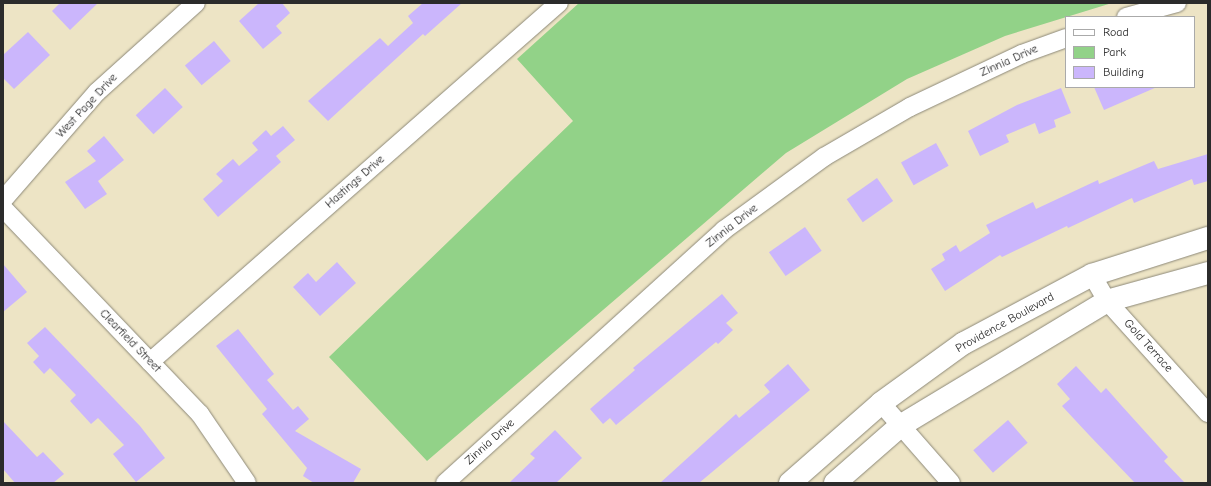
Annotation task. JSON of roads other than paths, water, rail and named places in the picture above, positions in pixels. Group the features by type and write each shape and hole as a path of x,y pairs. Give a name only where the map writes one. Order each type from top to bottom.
{"main road":[{"name":"Providence Boulevard","path":"790,483 881,403 964,343 1092,275 1208,238"},
{"path":"835,483 900,426 1107,301 1208,273"}],"street":[{"name":"West Page Drive","path":"3,200 97,92 196,3"},
{"name":"Hastings Drive","path":"150,362 559,3"},
{"path":"1130,16 1177,3"},
{"name":"Zinnia Drive","path":"445,483 724,230 817,162 910,107 1022,54 1065,38"},
{"name":"Clearfield Street","path":"3,208 200,414 247,483"},
{"name":"Gold Terrace","path":"1092,275 1107,301 1208,413"},
{"path":"881,403 951,483"}]}
